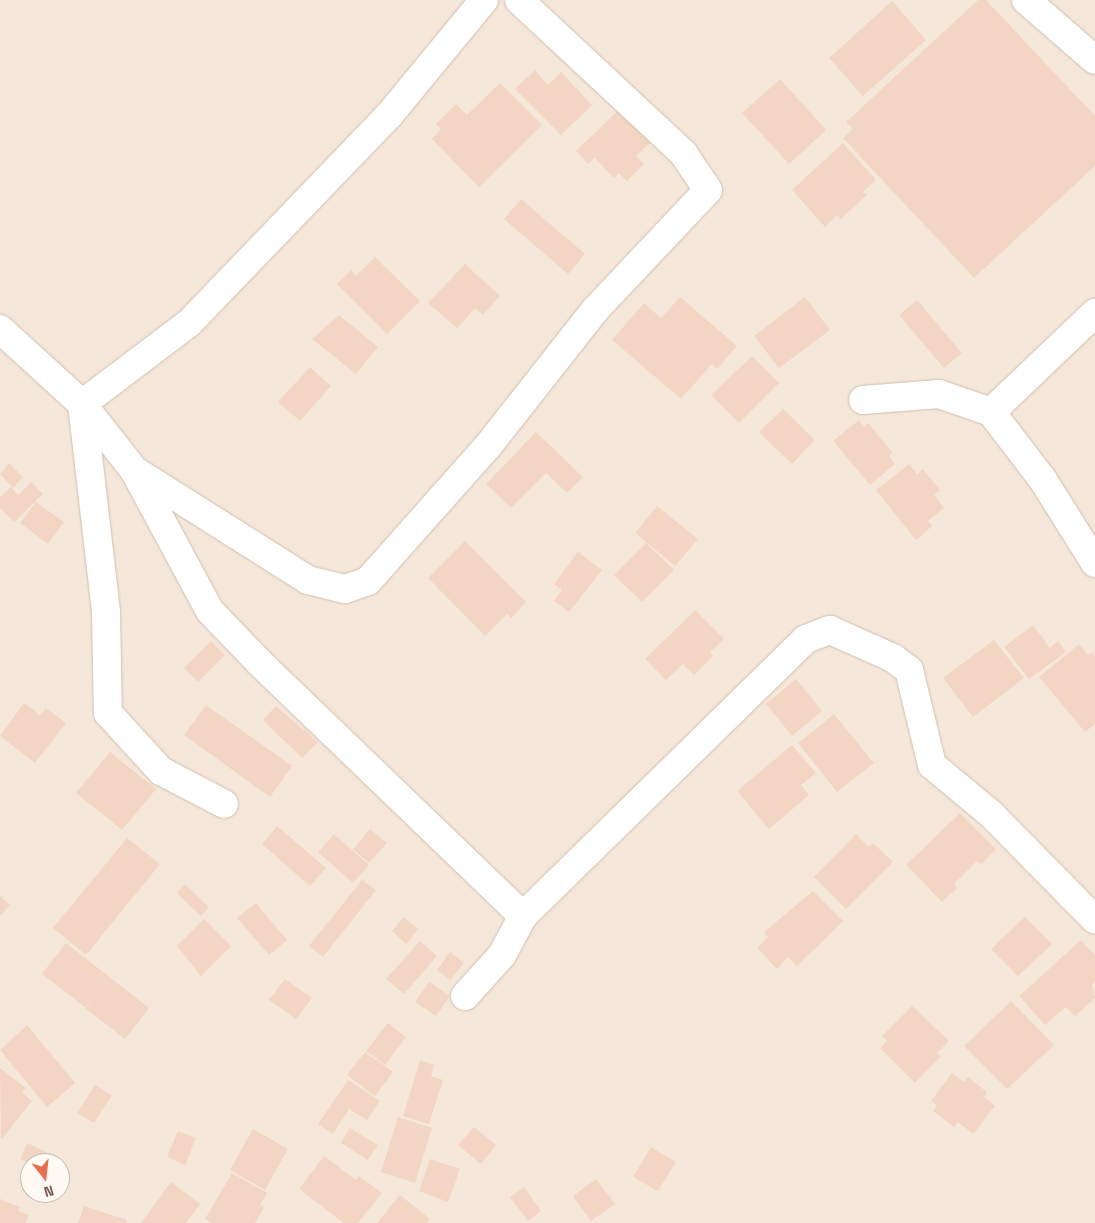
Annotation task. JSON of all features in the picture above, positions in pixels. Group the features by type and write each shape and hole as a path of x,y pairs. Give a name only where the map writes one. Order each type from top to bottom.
{"street":[{"path":"82,404 189,323 390,114 484,0"},
{"path":"134,470 308,580 345,589 368,581 488,446 596,309 708,190 683,153 519,0"},
{"path":"1026,0 1095,60"},
{"path":"990,412 1095,313"},
{"path":"0,329 82,404 134,470 210,611 260,664 523,916"},
{"path":"863,400 939,394 990,412 1043,480 1095,563"},
{"path":"82,404 106,613 108,713 161,771 224,804"},
{"path":"465,996 502,955 523,916 806,639 830,630 893,658 909,670 932,765 991,814 1095,920"}],"shaded area":[{"path":"0,0 1095,0 1095,1223 0,1223"}],"building":[{"path":"978,0 986,0 1095,116 1095,166 974,278 843,138 853,129 846,122"},
{"path":"892,1 926,40 863,96 829,58"},
{"path":"535,70 548,85 561,72 592,105 561,135 515,89"},
{"path":"780,79 826,130 789,164 742,113"},
{"path":"500,83 542,125 479,187 432,139 441,129 436,124 456,104 467,115"},
{"path":"626,103 658,135 636,156 644,164 627,181 619,173 614,178 595,158 588,164 576,151"},
{"path":"843,143 876,180 863,192 867,195 841,219 837,215 825,227 792,190"},
{"path":"521,199 585,254 568,274 504,219"},
{"path":"375,257 420,301 387,334 337,284 351,270 356,276"},
{"path":"465,264 500,296 483,315 475,308 457,328 428,303"},
{"path":"680,297 737,346 717,369 712,364 681,399 612,340 644,303 661,318"},
{"path":"805,297 830,330 779,368 754,336"},
{"path":"917,300 962,353 944,368 899,315"},
{"path":"339,315 378,347 356,374 312,339"},
{"path":"752,356 779,383 739,423 711,395"},
{"path":"310,367 331,386 300,421 278,402"},
{"path":"783,409 815,440 792,464 759,432"},
{"path":"859,420 864,427 868,423 893,453 889,456 895,464 870,485 833,441"},
{"path":"536,432 583,477 567,493 546,473 511,508 486,484"},
{"path":"9,463 23,477 13,488 0,474"},
{"path":"909,464 917,474 923,469 940,490 934,495 944,508 928,521 932,526 916,540 876,490"},
{"path":"31,482 43,494 14,522 0,508 0,497 11,487 18,495"},
{"path":"36,502 64,522 48,544 20,523"},
{"path":"657,506 698,539 675,566 635,533"},
{"path":"465,541 526,602 511,618 507,614 485,636 428,578"},
{"path":"646,543 674,570 642,602 614,575"},
{"path":"578,552 602,570 569,612 554,601 562,590 554,584"},
{"path":"695,610 724,639 710,652 713,656 694,675 683,664 666,680 645,659"},
{"path":"1033,625 1050,648 1058,641 1066,652 1029,679 1004,647"},
{"path":"994,640 1024,678 973,717 943,678"},
{"path":"211,641 225,655 198,682 184,668"},
{"path":"1079,644 1088,655 1092,652 1095,657 1095,724 1085,732 1039,677"},
{"path":"796,679 822,711 792,736 766,704"},
{"path":"24,703 40,715 46,708 66,723 35,763 0,736"},
{"path":"206,705 292,766 270,797 184,735"},
{"path":"276,706 318,742 302,758 263,720"},
{"path":"834,714 874,763 837,792 798,743"},
{"path":"792,745 816,773 801,785 809,795 769,829 737,791"},
{"path":"110,752 156,789 122,830 76,793"},
{"path":"960,813 996,849 981,864 977,861 954,884 957,888 942,902 906,865"},
{"path":"277,826 326,868 310,886 262,844"},
{"path":"370,829 387,843 369,863 353,849"},
{"path":"334,834 369,865 353,883 318,852"},
{"path":"856,834 869,847 873,843 893,862 846,909 814,877"},
{"path":"127,838 160,864 86,955 53,928"},
{"path":"362,880 376,890 323,957 309,946"},
{"path":"185,884 209,907 201,916 177,893"},
{"path":"813,891 843,921 797,966 788,957 777,969 757,948 768,937 764,932"},
{"path":"0,896 10,905 0,916"},
{"path":"256,903 287,940 269,955 237,918"},
{"path":"404,917 418,929 406,944 392,931"},
{"path":"1025,917 1052,944 1018,976 991,949"},
{"path":"204,919 231,946 201,976 177,946"},
{"path":"1081,940 1095,955 1095,981 1092,984 1095,998 1075,1016 1066,1007 1045,1025 1019,996"},
{"path":"420,941 437,956 404,994 386,979"},
{"path":"66,943 149,1008 125,1039 85,1008 108,979 85,1007 42,974"},
{"path":"450,952 464,963 450,980 437,970"},
{"path":"285,979 312,998 296,1019 269,1000"},
{"path":"429,982 450,996 436,1016 415,1002"},
{"path":"1011,1001 1054,1045 1007,1089 964,1046"},
{"path":"912,1006 949,1041 937,1053 941,1056 915,1083 880,1048 887,1041 882,1036"},
{"path":"388,1023 406,1037 385,1065 366,1051"},
{"path":"27,1025 75,1083 47,1107 0,1050"},
{"path":"365,1052 393,1072 375,1096 347,1075"},
{"path":"420,1060 434,1065 431,1076 443,1080 429,1124 403,1116"},
{"path":"0,1068 26,1088 22,1093 32,1101 1,1140"},
{"path":"952,1073 964,1082 968,1077 987,1092 984,1097 995,1106 973,1134 958,1122 954,1127 933,1111 937,1106 931,1101"},
{"path":"348,1080 380,1101 367,1120 349,1109 333,1134 318,1124"},
{"path":"95,1085 112,1095 94,1123 77,1113"},
{"path":"398,1117 432,1128 415,1183 381,1172"},
{"path":"474,1127 496,1145 481,1164 458,1145"},
{"path":"350,1128 378,1145 368,1160 341,1143"},
{"path":"253,1129 288,1149 265,1190 230,1170"},
{"path":"178,1131 196,1138 185,1165 167,1157"},
{"path":"27,1143 48,1153 23,1153"},
{"path":"651,1147 676,1162 658,1191 633,1177"},
{"path":"324,1156 356,1180 359,1176 382,1193 358,1223 344,1223 299,1189"},
{"path":"430,1159 460,1169 448,1202 419,1191"},
{"path":"232,1173 267,1193 260,1205 264,1207 255,1223 212,1223 205,1219"},
{"path":"596,1179 615,1204 591,1221 573,1196"},
{"path":"171,1182 200,1204 186,1223 141,1223"},
{"path":"524,1187 541,1211 528,1221 510,1197"},
{"path":"400,1195 430,1219 427,1223 377,1223"},
{"path":"0,1199 20,1207 18,1211 29,1215 26,1223 0,1223"},
{"path":"84,1206 127,1220 126,1223 78,1223"}]}
